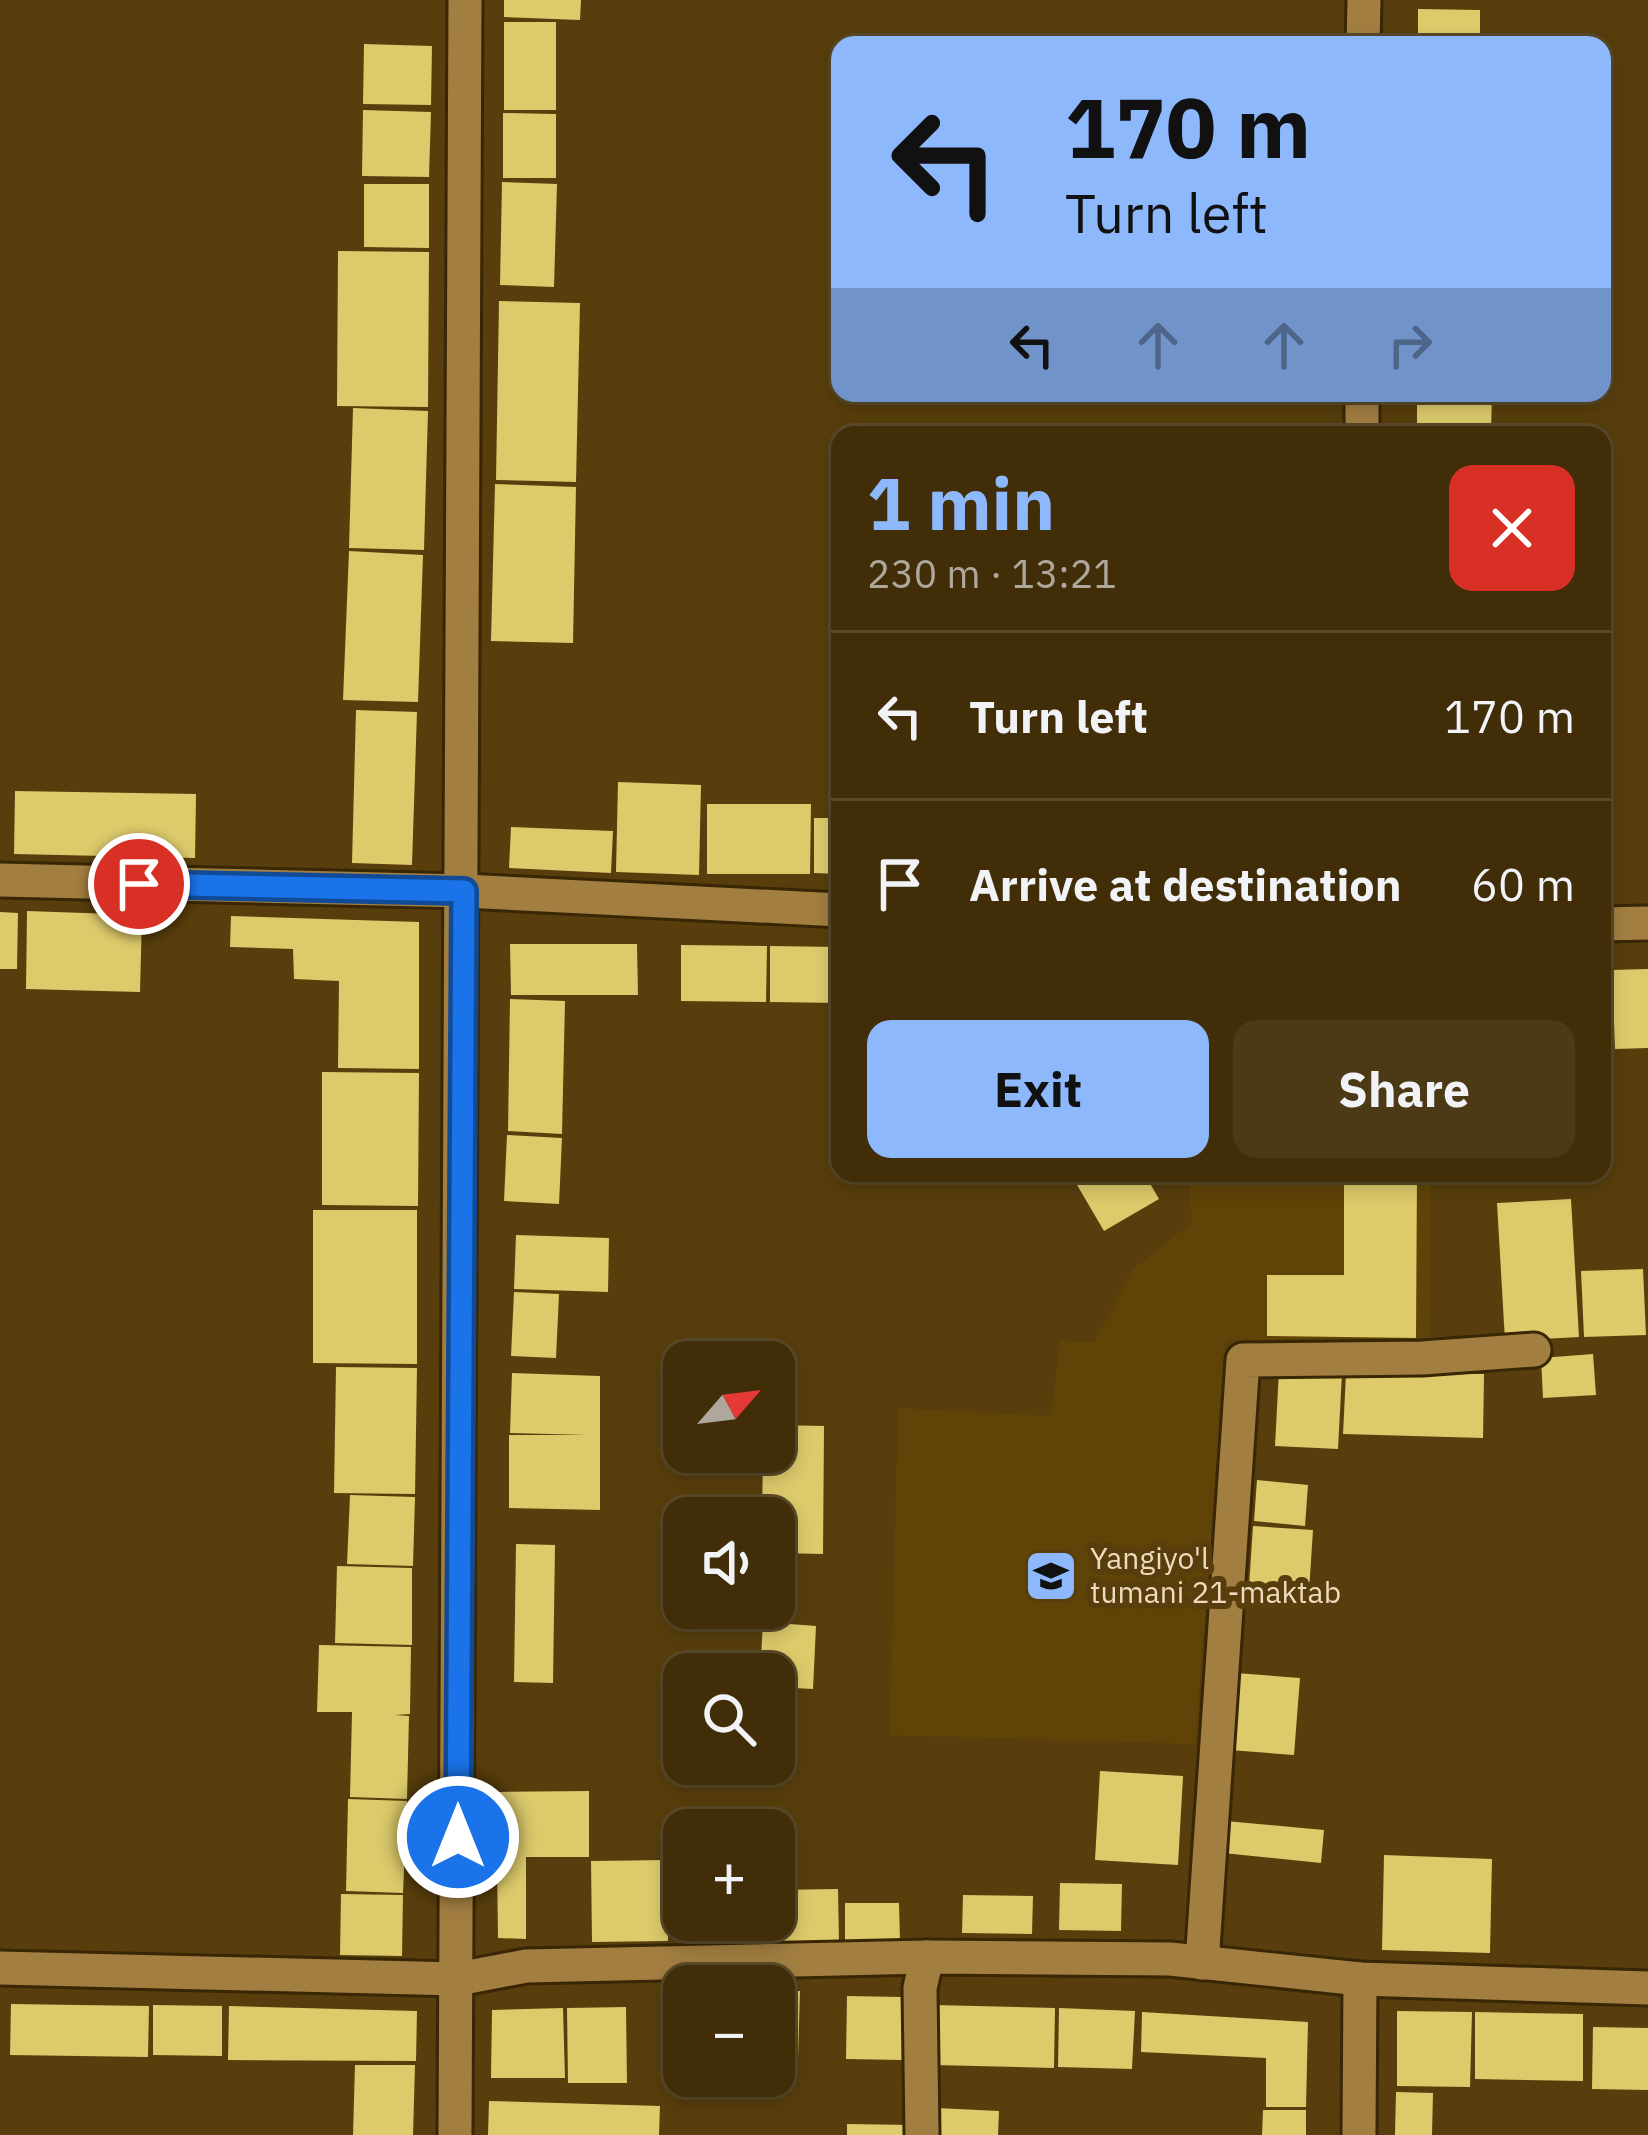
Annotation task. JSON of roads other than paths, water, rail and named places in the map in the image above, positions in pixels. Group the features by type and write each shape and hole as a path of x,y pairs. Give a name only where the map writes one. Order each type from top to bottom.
{"street":[{"path":"455,2135 465,0"},
{"path":"1364,0 1364,36"},
{"path":"0,880 464,891 831,910"},
{"path":"1611,924 1648,923"},
{"path":"1202,1963 1243,1360 1534,1350"},
{"path":"922,2135 920,1988 926,1957"},
{"path":"0,1967 458,1979 526,1966 926,1957 1202,1963 1360,1979 1648,1988"},
{"path":"1359,2135 1360,1979"}],"place":[{"name":"Yangiyo'l tumani 21-maktab","path":"1051,1576"}]}
